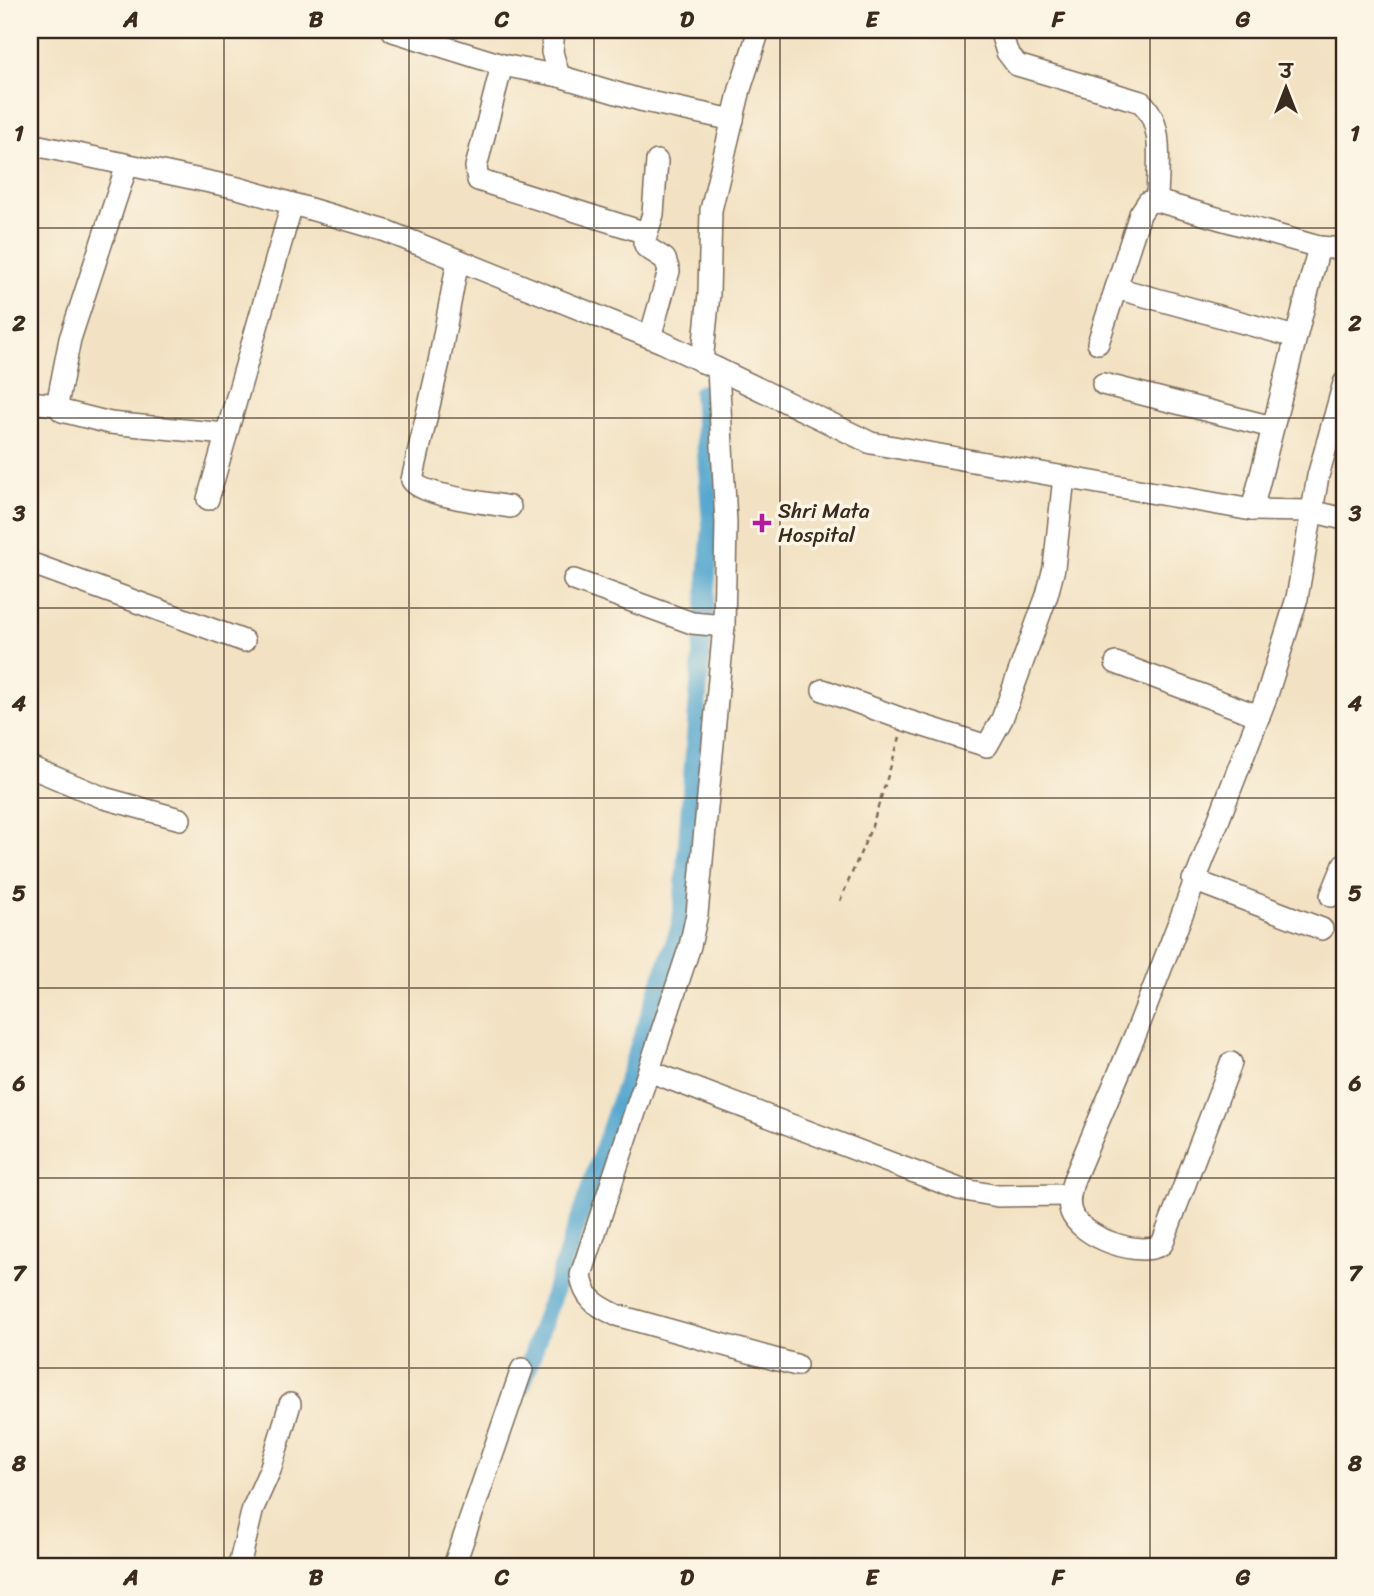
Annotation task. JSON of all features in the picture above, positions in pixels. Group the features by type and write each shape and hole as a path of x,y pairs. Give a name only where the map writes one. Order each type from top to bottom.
{"street":[{"path":"554,30 552,52 559,76"},
{"path":"759,30 711,210 710,365 726,523 715,625 697,915 690,947 581,1276 583,1291 593,1303 616,1315 796,1365"},
{"path":"1000,30 1007,52 1017,65 1141,102 1149,109 1156,130 1157,201"},
{"path":"393,31 502,65 559,76 640,100 733,120"},
{"path":"502,65 475,167 478,180 646,233"},
{"path":"30,144 239,188 386,231 650,337 871,443 1252,510 1311,511 1344,519"},
{"path":"650,337 669,271 665,259 646,247 646,233 653,214 657,161"},
{"path":"57,405 70,339 127,165"},
{"path":"1098,343 1140,214 1148,202 1157,201 1319,247 1344,249"},
{"path":"208,499 292,204"},
{"path":"1252,510 1319,247"},
{"path":"458,260 439,362 412,480 417,487 432,492 510,507"},
{"path":"1116,288 1296,337"},
{"path":"1231,1063 1162,1244 1154,1250 1142,1250 1086,1231 1070,1211 1070,1195 1136,1034 1259,716 1297,598 1311,511 1344,383"},
{"path":"1103,384 1272,427"},
{"path":"30,402 57,405 62,411 110,423 226,435"},
{"path":"823,690 981,746 988,746 993,740 1054,568 1065,477"},
{"path":"30,563 244,641"},
{"path":"574,580 643,608 715,625"},
{"path":"1116,663 1259,716"},
{"path":"30,767 104,798 180,819"},
{"path":"1331,896 1344,864"},
{"path":"1194,880 1322,929"},
{"path":"649,1071 959,1189 998,1196 1070,1195"},
{"path":"454,1566 522,1369"},
{"path":"239,1566 253,1508 270,1470 290,1404"}],"path":[{"path":"840,901 872,826 905,720"}],"waterway":[{"path":"522,1385 681,923 711,526 702,393"}],"place":[{"name":"Shri Mata Hospital","path":"762,523"}]}
